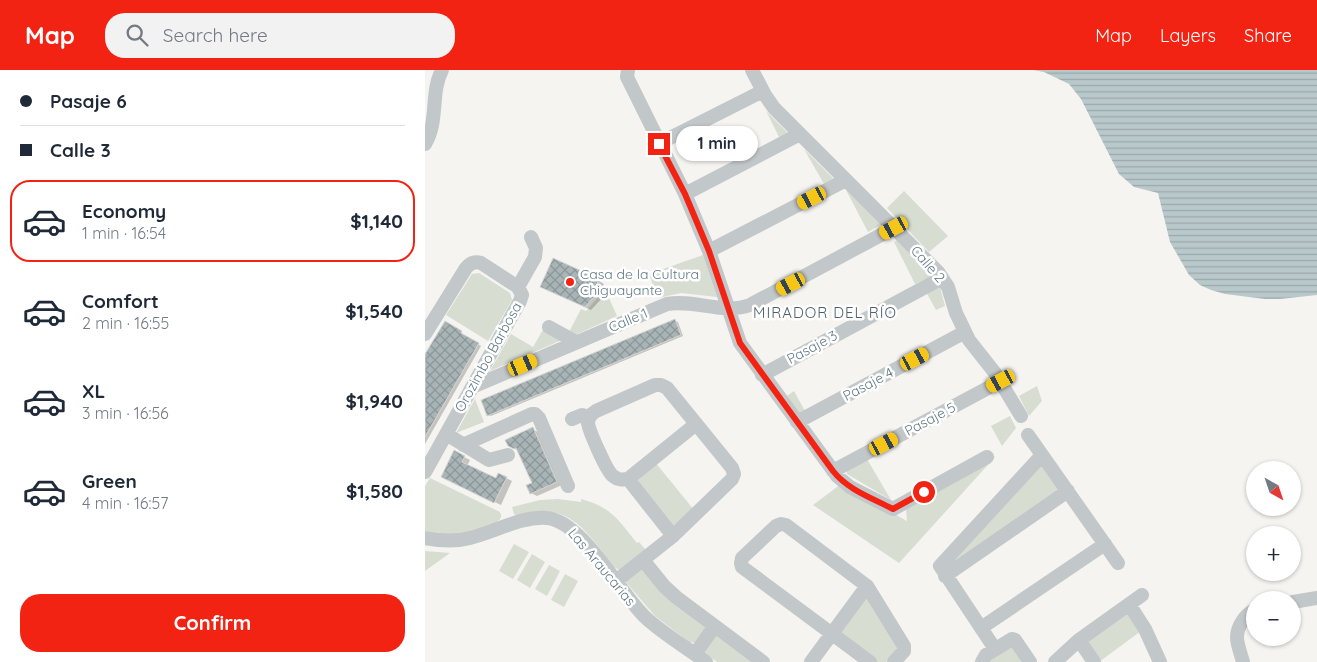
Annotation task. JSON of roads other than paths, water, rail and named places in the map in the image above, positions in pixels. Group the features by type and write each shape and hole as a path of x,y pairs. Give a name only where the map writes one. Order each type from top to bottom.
{"street":[{"path":"425,144 437,86 443,70"},
{"path":"627,70 627,78 685,194 709,251 740,343 841,480 850,487 893,509 987,457"},
{"name":"Calle 2","path":"752,70 774,108 942,278 948,288 965,332 1001,381 1021,416"},
{"path":"659,144 763,91"},
{"path":"685,194 800,134"},
{"path":"709,251 846,180"},
{"name":"Calle 1","path":"472,387 667,304 684,302 736,310 757,302 894,228"},
{"path":"518,287 535,257 536,248 531,237"},
{"name":"Orozimbo Barbosa","path":"425,334 466,268 473,262 481,264 518,287 522,295 521,301 425,472"},
{"name":"Pasaje 3","path":"762,374 942,278"},
{"path":"549,327 576,342"},
{"name":"Pasaje 4","path":"797,422 965,332"},
{"name":"Pasaje 5","path":"833,471 1001,381"},
{"path":"616,581 673,536 734,474 731,468 696,424 667,388 658,384 596,411 590,417 588,425 609,472 620,480 628,479 696,424"},
{"path":"463,445 535,414 539,418 568,486"},
{"path":"572,419 582,415 590,417"},
{"path":"446,434 489,460 508,455"},
{"path":"1028,435 1118,563"},
{"path":"995,649 940,568 941,562 1042,456"},
{"path":"628,479 673,536"},
{"path":"945,576 1068,492"},
{"name":"Las Araucarias","path":"425,538 444,541 461,540 511,524 548,518 564,524 578,534 645,617 700,658"},
{"path":"871,662 744,569 741,565 742,558 777,526 784,524 867,586 904,646 904,651 893,662"},
{"path":"981,628 1105,544"},
{"path":"643,560 669,591 763,662"},
{"path":"811,662 867,586"},
{"path":"1055,662 1079,640 1142,595"},
{"path":"1301,601 1317,598"},
{"path":"1129,604 1145,630 1160,662"},
{"path":"1243,662 1237,638 1239,629 1246,617"},
{"path":"700,658 715,627"},
{"path":"982,662 986,655 1010,639 1014,639 1030,662"},
{"path":"1079,640 1093,662"}],"place":[{"name":"Casa de la Cultura Chiguayante","path":"570,282"}],"district":[{"name":"MIRADOR DEL RÍO","path":"825,313"}]}
